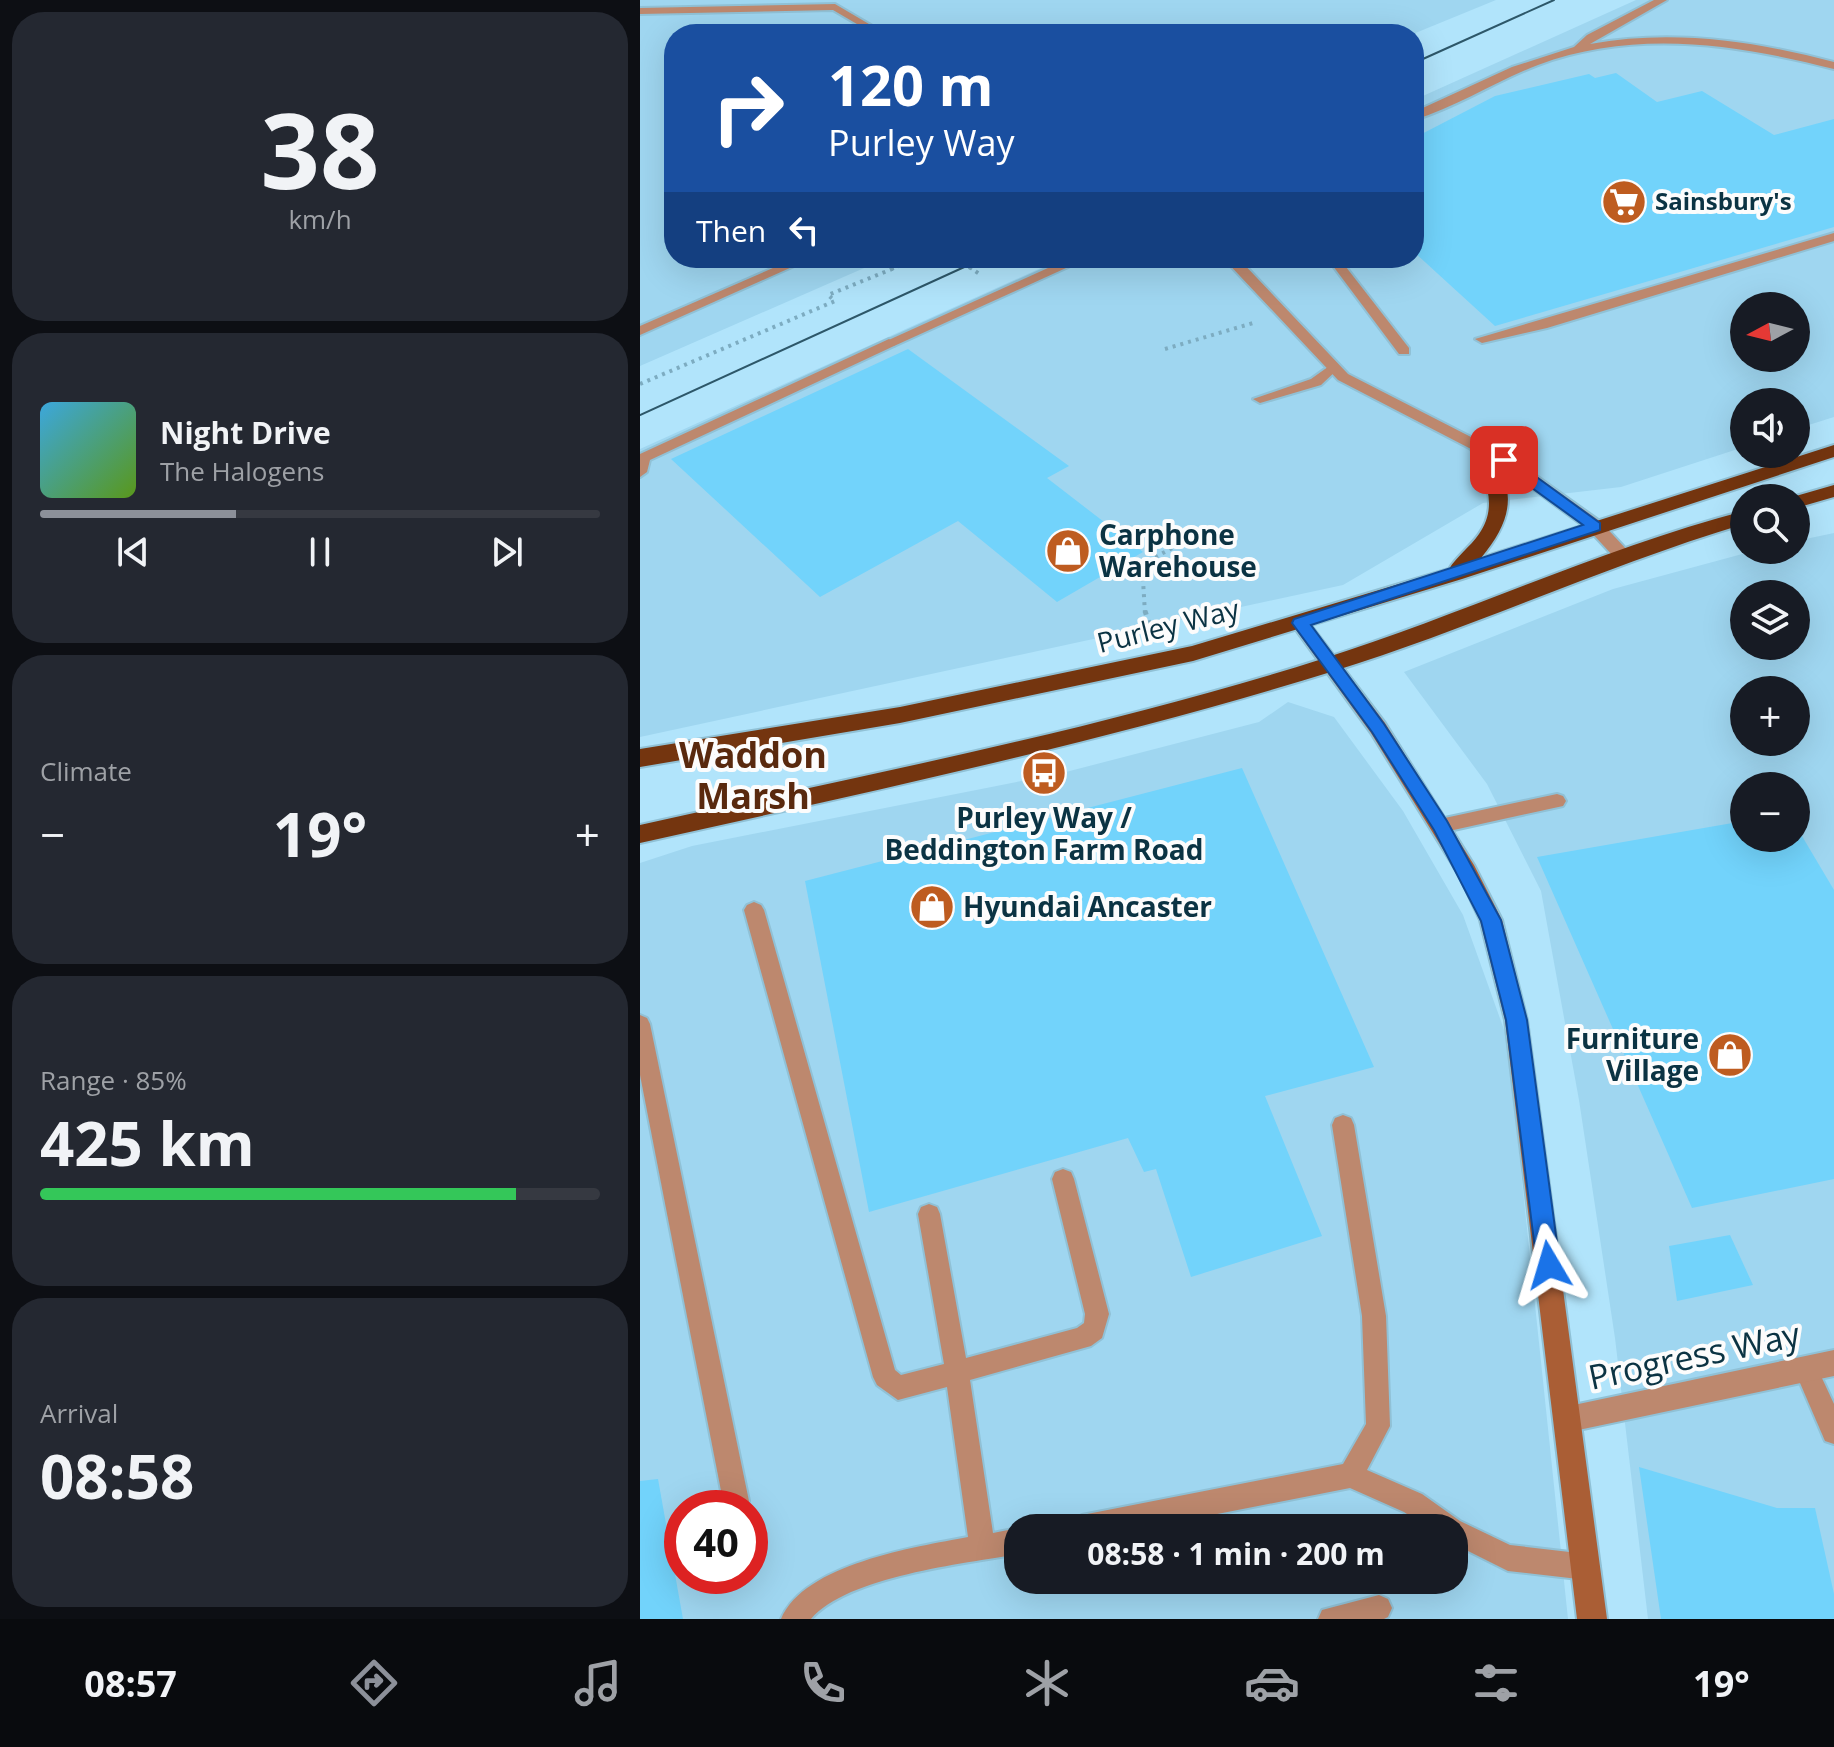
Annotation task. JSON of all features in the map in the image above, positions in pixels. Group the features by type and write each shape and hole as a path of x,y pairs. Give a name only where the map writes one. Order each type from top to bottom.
{"highway":[{"path":"1455,574 1487,541 1500,511 1498,481 1481,449"},
{"name":"Purley Way","path":"640,758 900,715 1193,653 1300,623 1834,451"},
{"path":"1810,498 1834,491"},
{"path":"640,834 1137,721 1332,664 1621,554 1730,521"}],"street":[{"path":"1578,49 1591,37 1662,0"},
{"path":"1636,13 1635,20 1640,30 1671,41"},
{"path":"1424,112 1578,49 1671,41 1731,43 1780,50 1834,66"},
{"path":"889,343 1058,268"},
{"path":"1239,268 1332,368 1398,407 1504,460 1595,526 1621,554"},
{"path":"1300,623 1332,664 1440,826 1491,920 1516,1020 1592,1619"},
{"name":"Progress Way","path":"1569,1419 1834,1363"}],"lane":[{"path":"640,11 835,7 849,0"},
{"path":"835,7 864,24"},
{"path":"1482,339 1520,332 1834,237"},
{"path":"640,331 783,268"},
{"path":"1341,268 1404,351"},
{"path":"640,472 643,458 889,343"},
{"path":"1260,399 1316,382 1332,368"},
{"path":"1440,826 1557,801"},
{"path":"754,910 885,1377 898,1388 1083,1338 1094,1330 1097,1314 1063,1179"},
{"path":"640,1024 734,1490"},
{"path":"1343,1125 1374,1316 1378,1426 1351,1475"},
{"path":"929,1214 957,1373 982,1548"},
{"path":"1806,1369 1834,1432"},
{"path":"1153,1514 1351,1475 1413,1503 1429,1514"},
{"path":"1468,1538 1508,1558 1587,1567"},
{"path":"794,1619 830,1589 870,1569 1004,1544"},
{"path":"1331,1619 1379,1608"}],"path":[{"path":"640,384 835,301 828,295 894,268"},
{"path":"1165,349 1261,320"},
{"path":"1166,629 1152,632 1145,616 1142,564 1180,544"}],"shaded area":[{"path":"640,0 1496,0 1424,29 1424,24 664,24 664,268 864,268 640,366"},
{"path":"1636,0 1834,0 1834,417 1810,425 1810,388 1730,388 1730,452 1621,487 1483,503 1343,585 640,737 640,449 1041,268 1424,268 1424,95"},
{"path":"1834,533 1834,1619 1648,1619 1615,1338 1579,1100 1541,891 1487,784 1404,672 1613,589 1730,557 1730,564 1810,564 1810,538"},
{"path":"1288,702 1334,717 1403,811 1463,915 1507,1038 1568,1619 640,1619 640,863 692,846 1062,773 1259,722"}],"building":[{"name":"Sainsbury's","path":"1616,73 1657,102 1702,91 1774,135 1834,119 1834,227 1495,326 1424,261 1424,133 1495,96 1589,74 1595,78"},
{"path":"908,349 1069,466 1047,478 1143,552 1057,602 958,521 820,597 671,459"},
{"path":"1242,768 1374,1067 1265,1096 1322,1236 1191,1277 1156,1169 1144,1172 1128,1138 869,1212 805,881"},
{"name":"Furniture Village","path":"1730,823 1730,852 1810,852 1810,850 1834,890 1834,1179 1692,1208 1537,857"},
{"path":"1730,1235 1753,1285 1677,1301 1669,1246"},
{"path":"1639,1467 1777,1508 1815,1508 1834,1594 1834,1619 1661,1619"},
{"path":"658,1479 664,1513 664,1594 679,1594 683,1619 640,1619 640,1481"}],"tram line":[{"path":"1424,58 1554,0"},
{"path":"640,415 962,268"}],"place":[{"name":"Sainsbury's","path":"1624,202"},
{"name":"Carphone Warehouse","path":"1068,551"},
{"name":"Purley Way / Beddington Farm Road","path":"1044,773"},
{"name":"Hyundai Ancaster","path":"932,907"},
{"name":"Furniture Village","path":"1730,1055"}],"district":[{"name":"Waddon Marsh","path":"753,776"}],"route":[{"path":"1504,460 1595,526 1300,623 1378,728 1467,871 1491,920 1516,1020 1549,1265"}]}
